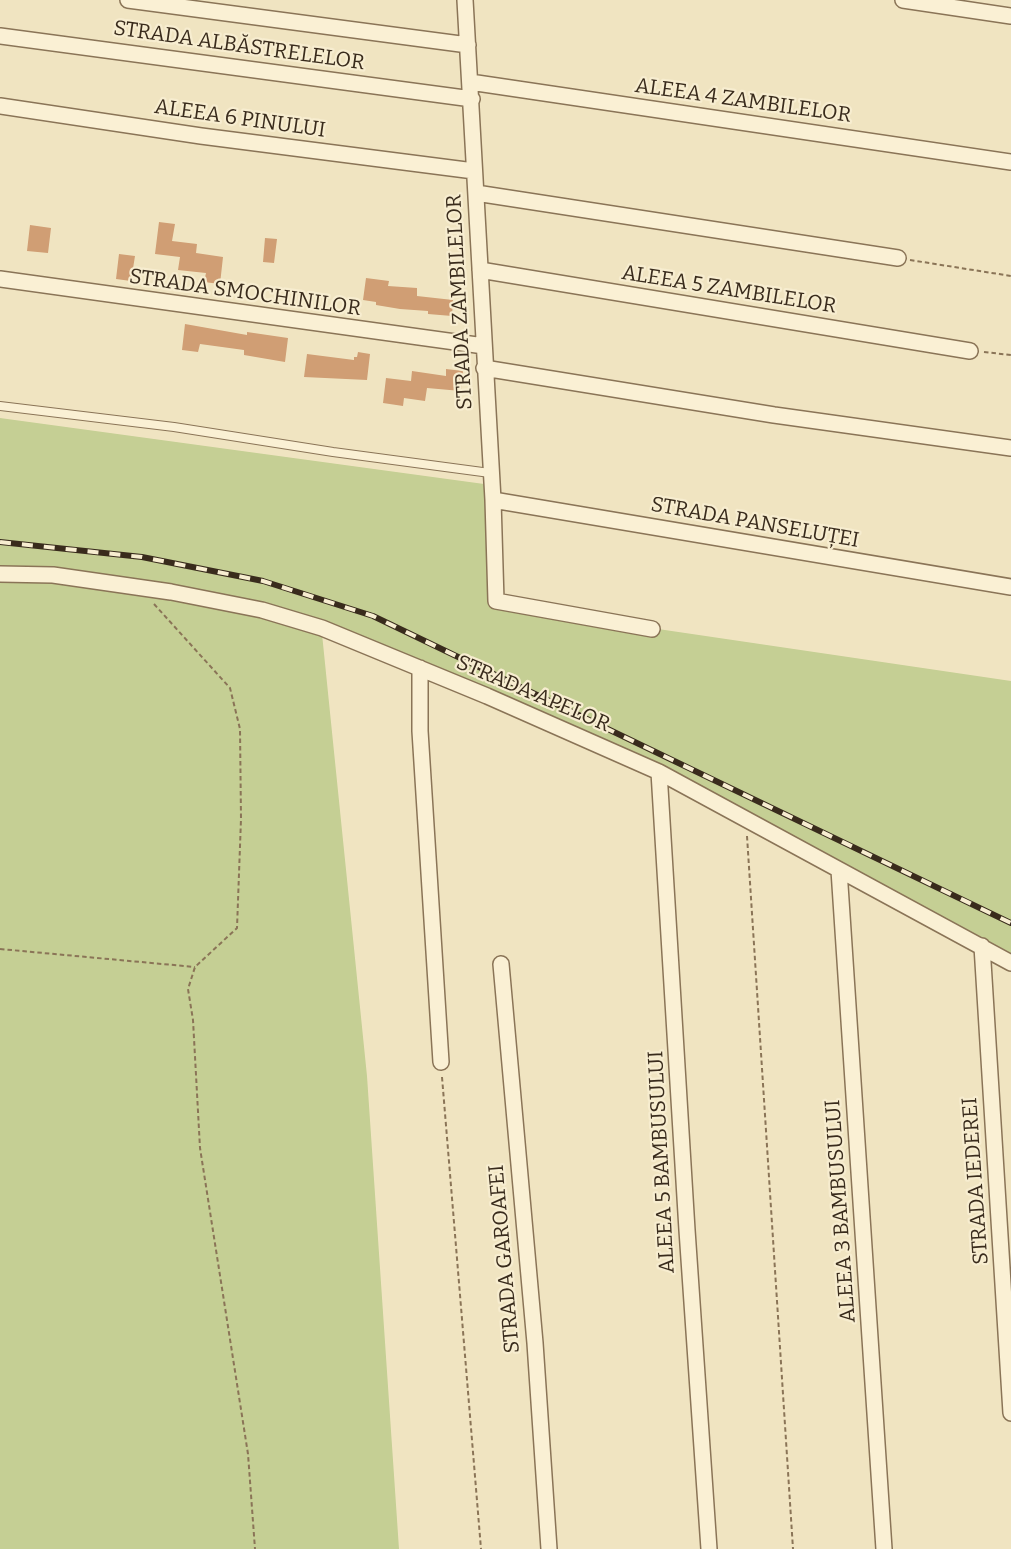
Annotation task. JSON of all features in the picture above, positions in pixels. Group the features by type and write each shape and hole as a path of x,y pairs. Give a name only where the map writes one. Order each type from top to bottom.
{"street":[{"path":"128,0 468,45"},
{"name":"STRADA ZAMBILELOR","path":"465,0 493,500 496,601 652,629"},
{"path":"903,0 1011,16"},
{"name":"STRADA ALBĂSTRELELOR","path":"0,36 472,99"},
{"name":"ALEEA 4 ZAMBILELOR","path":"470,82 1011,162"},
{"name":"ALEEA 6 PINULUI","path":"0,106 474,171"},
{"path":"476,193 898,258"},
{"name":"ALEEA 5 ZAMBILELOR","path":"480,270 970,351"},
{"name":"STRADA SMOCHINILOR","path":"0,279 484,346"},
{"path":"484,368 774,415 1011,448"},
{"name":"STRADA PANSELUȚEI","path":"493,500 1011,586"},
{"name":"STRADA APELOR","path":"0,574 53,575 171,592 282,616 322,628 659,772 1011,963"},
{"path":"420,668 420,731 441,1062"},
{"name":"ALEEA 5 BAMBUSULUI","path":"659,772 709,1549"},
{"name":"ALEEA 3 BAMBUSULUI","path":"839,870 884,1549"},
{"name":"STRADA IEDEREI","path":"982,946 1011,1413"},
{"name":"STRADA GAROAFEI","path":"501,964 535,1343 549,1549"}],"lane":[{"path":"0,406 174,427 333,452 490,473"}],"path":[{"path":"898,258 1011,276"},
{"path":"970,351 1011,355"},
{"path":"140,588 230,688 240,729 241,819 237,928 195,967 188,989 193,1020 200,1148 248,1455 255,1549"},
{"path":"746,819 793,1549"},
{"path":"0,949 195,967"},
{"path":"441,1062 481,1549"}],"green space":[{"path":"0,418 484,484 502,606 1011,681 1011,954 620,746 409,655 321,624 367,1076 399,1549 0,1549"}],"building":[{"path":"159,222 175,224 172,241 197,244 196,253 223,257 220,284 204,282 206,273 178,270 180,257 155,254"},
{"path":"30,225 51,228 48,253 27,251"},
{"path":"265,238 277,239 274,263 263,262"},
{"path":"119,254 135,256 131,281 116,279"},
{"path":"366,278 389,281 388,286 417,288 417,296 453,300 452,316 376,305 376,302 363,300"},
{"path":"185,324 247,335 247,332 288,338 285,362 244,355 244,350 200,344 198,352 182,350"},
{"path":"358,352 370,354 367,380 304,377 307,354 354,360"},
{"path":"446,369 463,371 461,391 427,388 425,401 404,398 403,406 383,403 386,378 411,381 412,371 446,376"}],"railway":[{"path":"0,542 142,557 263,581 373,616 1011,923"}]}
